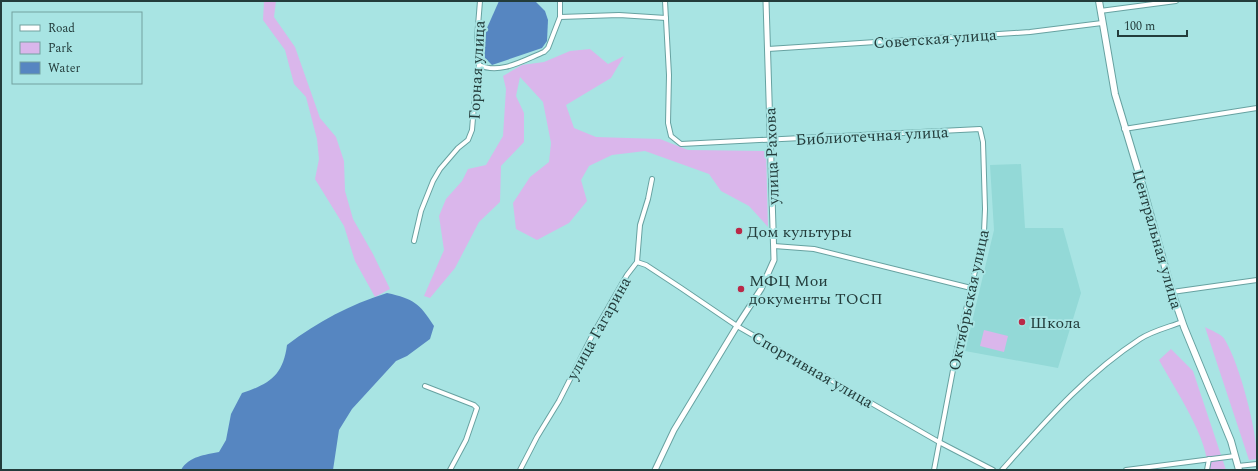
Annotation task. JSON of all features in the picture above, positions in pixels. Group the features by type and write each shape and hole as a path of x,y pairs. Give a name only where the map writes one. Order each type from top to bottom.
{"main road":[{"name":"Центральная улица","path":"1099,1 1115,94 1124,129 1142,183 1172,292 1182,322 1225,426 1238,468"}],"street":[{"name":"Горная улица","path":"414,241 421,211 433,181 440,169 458,148 468,140 472,130 476,81 479,65 477,38 480,1"},
{"path":"479,65 486,68 496,69 544,52 548,48 560,17 560,1"},
{"path":"560,17 619,16 666,18 665,1"},
{"name":"улица Рахова","path":"655,470 674,430 761,289 774,260 766,1"},
{"path":"1100,11 1176,1"},
{"name":"Библиотечная улица","path":"666,18 669,75 668,123 671,136 681,144 980,129"},
{"name":"Советская улица","path":"768,49 1030,32 1102,23"},
{"path":"1124,129 1257,108"},
{"name":"Октябрьская улица","path":"934,470 971,288 984,232 983,142 980,129"},
{"name":"улица Гагарина","path":"520,470 624,280 638,262 640,225 652,179"},
{"path":"774,246 814,249 971,288"},
{"name":"Спортивная улица","path":"638,262 646,265 682,288 737,326 939,442 993,470"},
{"path":"1172,292 1257,280"},
{"path":"1002,470 1060,407 1099,370 1141,339 1182,322"},
{"path":"425,386 474,405 477,408 466,440 450,470"},
{"path":"1126,470 1184,464 1235,456"},
{"path":"1207,470 1209,459"},
{"path":"1238,468 1257,464"}],"shaded area":[{"name":"Школа","path":"1021,164 1025,228 1063,228 1081,293 1058,368 965,351 994,230 990,165"}],"green space":[{"path":"264,1 276,1 274,17 295,47 320,118 336,137 344,161 345,191 353,219 373,254 390,289 375,297 355,261 344,226 315,179 319,159 317,139 306,97 294,84 285,50 263,20"},
{"path":"590,49 608,64 624,56 611,78 566,105 574,128 596,137 660,139 688,150 766,151 768,227 749,206 721,191 709,174 645,151 612,155 589,166 581,180 587,201 569,223 537,240 516,229 513,203 530,177 549,162 551,143 543,102 520,77 516,96 524,113 524,142 501,166 500,202 479,222 455,268 430,298 424,296 444,250 439,216 446,199 462,181 468,169 486,165 503,136 506,89 503,76 522,65 544,62 570,51"},
{"path":"1205,327 1219,334 1225,340 1231,351 1247,398 1254,432 1257,459 1249,460"},
{"path":"984,330 1008,336 1004,352 980,346"},
{"path":"1171,349 1193,371 1226,470 1207,470 1207,458 1197,430 1190,414 1159,360"}],"water":[{"path":"499,1 535,1 545,11 548,20 547,41 542,48 492,65 485,58 483,37"},
{"path":"387,293 404,297 415,303 420,307 434,326 430,339 407,356 396,361 352,409 339,430 333,470 181,470 184,465 193,459 203,455 219,452 226,440 231,414 242,393 260,386 273,377 282,364 287,345 311,328 335,314"}],"place":[{"name":"Дом культуры","path":"739,231"},
{"name":"МФЦ Мои документы ТОСП","path":"741,289"},
{"name":"Школа","path":"1022,322"}]}
